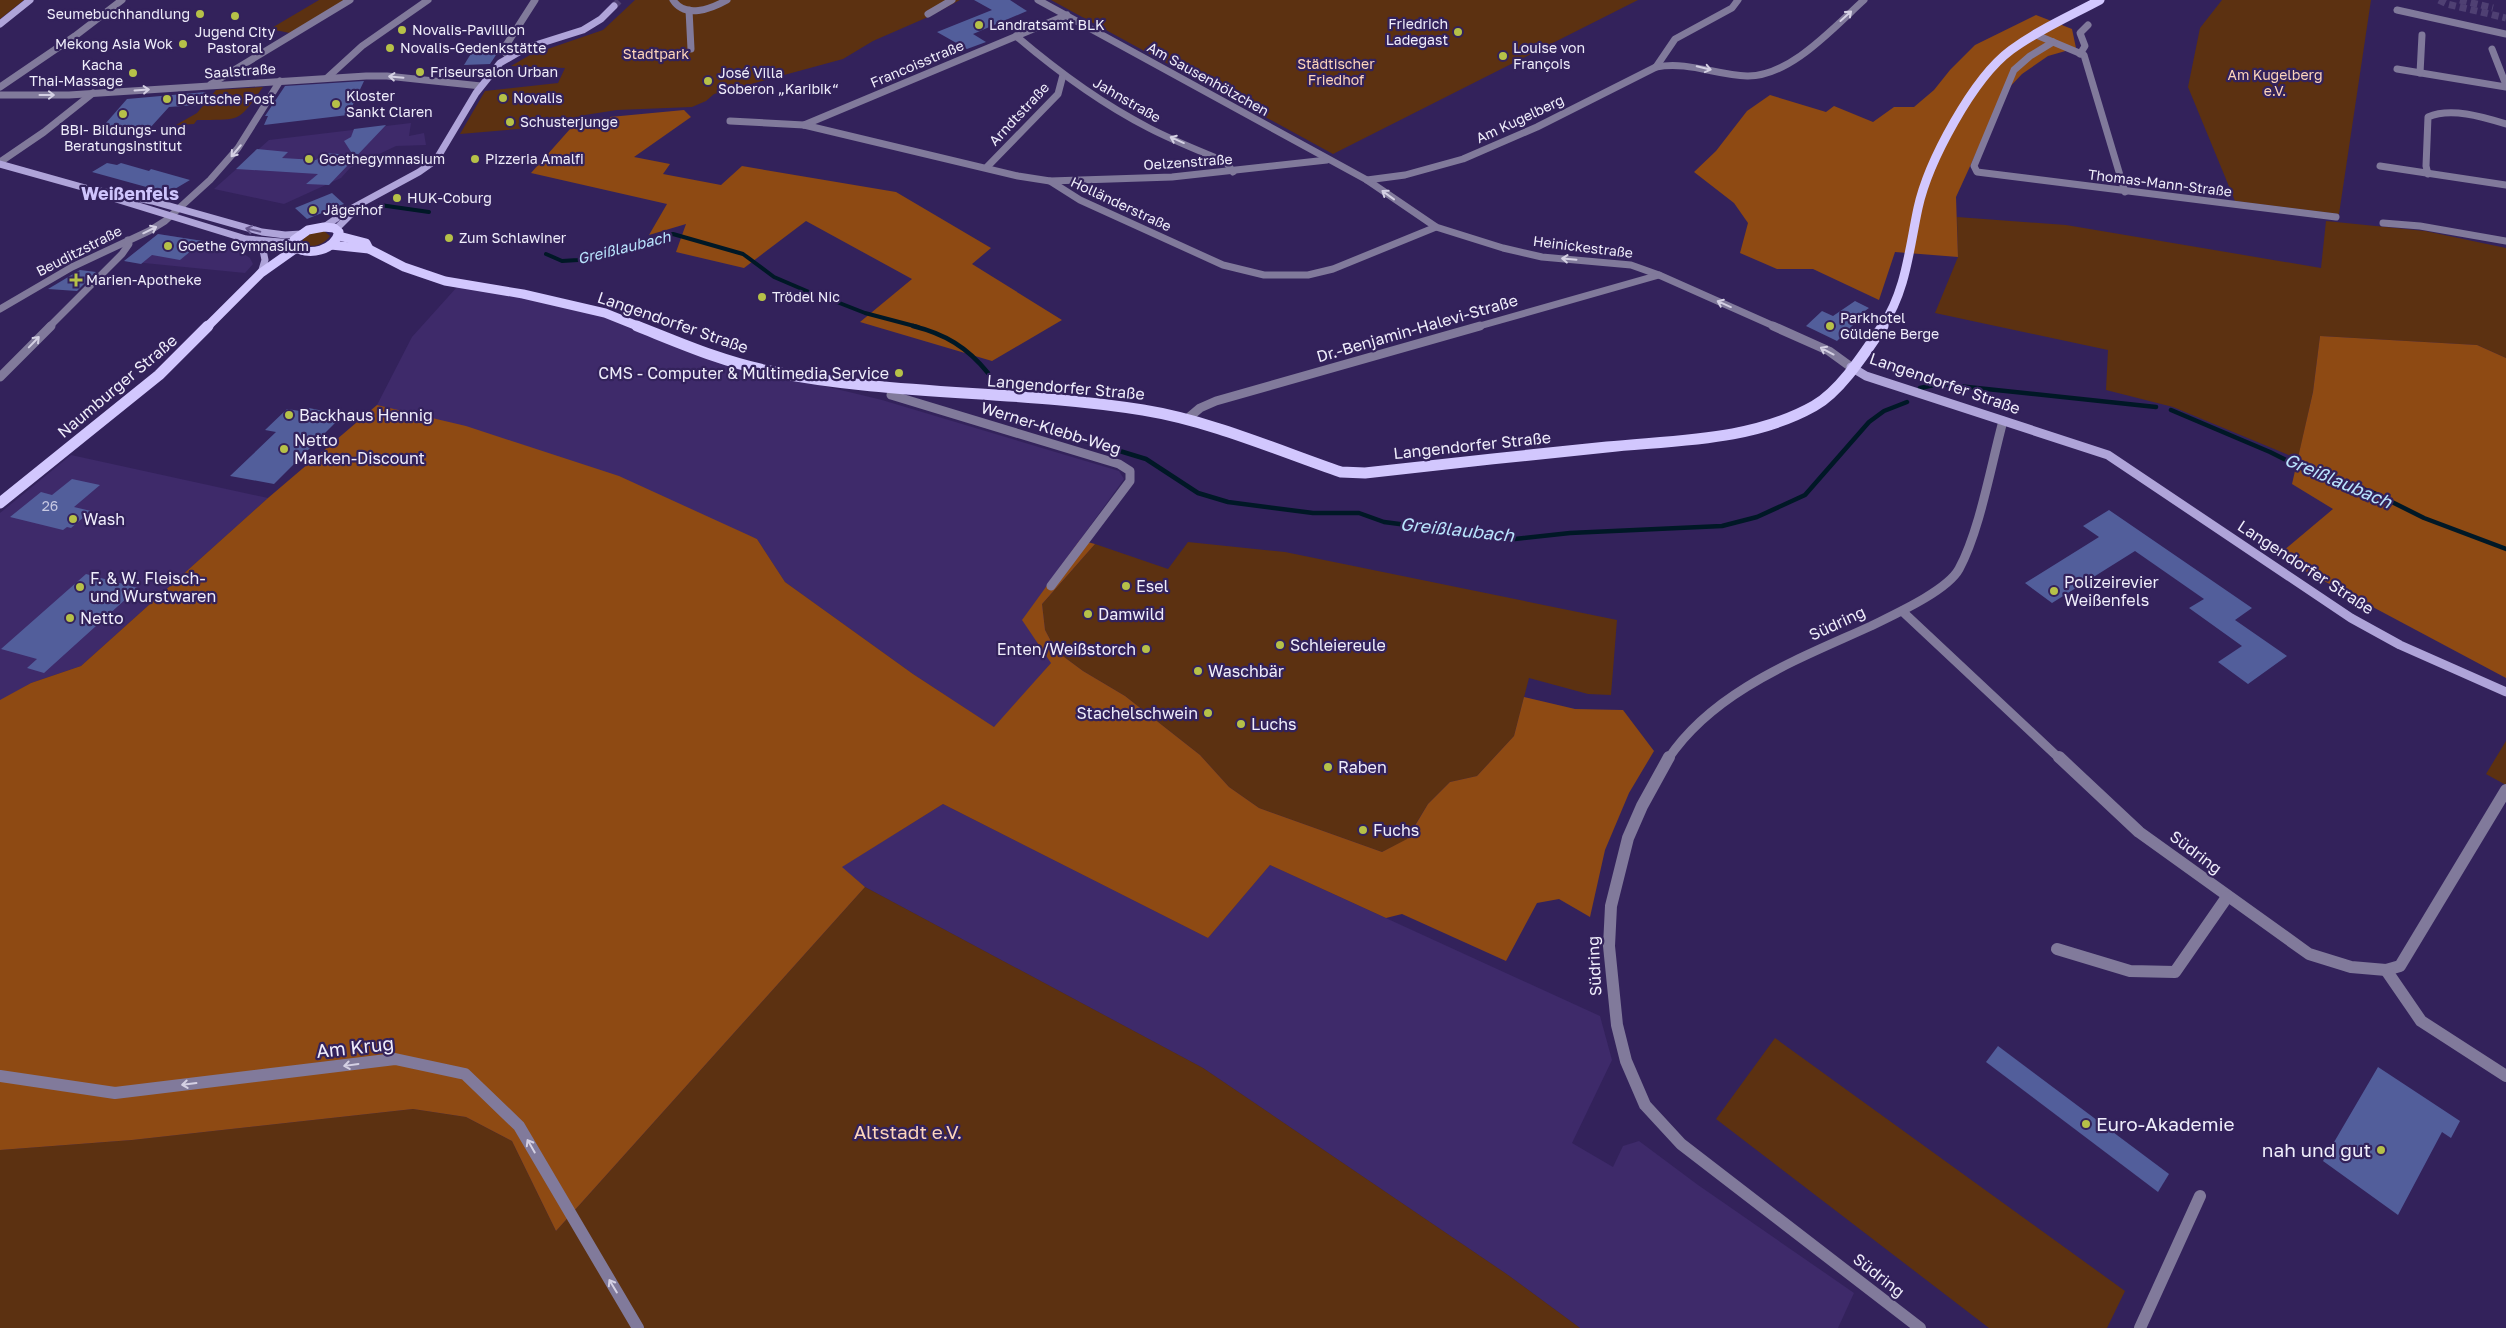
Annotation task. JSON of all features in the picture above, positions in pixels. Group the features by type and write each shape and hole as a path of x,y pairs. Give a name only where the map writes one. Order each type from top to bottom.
{"main road":[{"path":"0,24 30,0"},
{"path":"1851,367 1888,317 1898,297 1922,192 1938,156 1985,74 1995,62 2034,34 2100,0"},
{"path":"90,189 178,208 262,232 285,235 301,234 324,227 347,211 436,160 493,68 509,56 526,48 583,30 600,19 614,6"},
{"path":"0,163 90,189 170,217 246,239 294,246 307,252"},
{"path":"249,286 307,252 331,245 338,232 358,206"},
{"name":"Langendorfer Straße","path":"324,227 366,243 369,249"},
{"path":"249,286 261,273 294,246 301,234"},
{"path":"246,239 263,250 265,260 261,273"},
{"name":"Langendorfer Straße","path":"331,245 369,249 404,267 445,281 539,298 605,313 714,357 797,376 895,388 1109,405 1145,410 1187,420 1330,469 1365,473 1736,432 1785,419 1815,405 1833,389 1851,367 1866,376 2108,455 2351,618 2400,644 2506,692"},
{"name":"Naumburger Straße","path":"0,503 166,369 249,286"}],"street":[{"path":"0,87 122,0"},
{"path":"208,86 350,0"},
{"path":"327,78 340,64 369,41 428,0"},
{"path":"509,56 503,50 534,0"},
{"path":"673,0 679,8 689,10 708,8 727,0"},
{"path":"928,14 952,0"},
{"name":"Am Sausenhölzchen","path":"1038,0 1327,160 1367,180"},
{"name":"Am Kugelberg","path":"1367,180 1405,175 1463,159 1537,126 1656,67 1673,54 1675,39 1732,8 1738,0"},
{"path":"1656,67 1688,64 1749,77 1763,74 1783,67 1819,40 1864,0"},
{"path":"689,10 691,49"},
{"path":"2397,10 2506,34"},
{"name":"Francoisstraße","path":"804,125 1067,15"},
{"path":"2467,25 2469,16"},
{"path":"2080,54 2085,46 2081,30 2088,25"},
{"path":"2034,34 2084,55 2125,192"},
{"path":"2420,73 2422,35"},
{"name":"Jahnstraße","path":"1016,36 1063,75 1110,106 1150,128 1226,162 1233,172"},
{"name":"Thomas-Mann-Straße","path":"2053,42 2014,70 1974,166 1977,172 2336,217"},
{"path":"2397,69 2506,86 2492,49"},
{"path":"1673,54 1688,64"},
{"name":"Arndtstraße","path":"987,167 1058,94 1063,75"},
{"name":"Saalstraße","path":"0,95 93,94 327,78 387,76 481,86"},
{"name":"Beuditzstraße","path":"0,309 69,268 156,227 170,217 222,168 250,134 251,126 280,81"},
{"path":"0,163 93,94"},
{"path":"2428,174 2426,166 2428,117 2432,114 2446,112 2506,124"},
{"name":"Holländerstraße","path":"730,121 804,125 1050,181 1080,200 1223,265 1264,275 1308,275 1333,269 1429,231 1436,226"},
{"path":"250,134 259,134"},
{"name":"Oelzenstraße","path":"1050,181 1172,177 1233,172 1327,160"},
{"path":"2380,166 2506,185"},
{"name":"Heinickestraße","path":"1367,180 1436,226 1503,248 1542,257 1631,265 1659,275 1829,351 1851,367"},
{"path":"2383,223 2420,226 2506,241"},
{"path":"0,377 122,254 129,244 128,240"},
{"name":"Dr.-Benjamin-Halevi-Straße","path":"1187,420 1200,408 1216,401 1659,275"},
{"name":"Werner-Klebb-Weg","path":"895,388 891,395 1119,464 1130,472 1130,482 1050,586"},
{"name":"Südring","path":"1920,1328 1682,1144 1645,1105 1626,1061 1617,1025 1609,946 1611,906 1628,838 1662,768 1680,741 1714,708 1780,668 1902,611 1929,596 1958,570 1973,533 2003,421"},
{"name":"Südring","path":"1902,611 2138,832 2308,954 2351,968 2386,970"},
{"path":"2506,790 2400,966 2386,970 2421,1021 2506,1076"},
{"name":"Südring","path":"2057,949 2130,971 2175,972 2227,897"},
{"name":"Am Krug","path":"0,1076 116,1092 395,1059 465,1074 519,1126 638,1328"},
{"path":"2140,1328 2200,1196"}],"shaded area":[{"path":"2036,15 2072,29 2076,48 2048,56 2022,74 2003,94 1956,197 1958,257 1895,252 1879,300 1813,269 1777,269 1740,253 1748,223 1734,203 1694,172 1716,151 1747,111 1770,95 1826,112 1834,106 1873,122 1894,107 1914,107 1934,90 1950,70 1975,45"},
{"path":"684,110 691,117 634,157 670,164 663,174 721,185 742,166 896,192 991,248 972,264 1062,320 992,361 860,322 912,279 806,221 744,268 676,252 686,224 649,235 667,204 531,173 578,120"},
{"name":"Goethegymnasium","path":"411,123 409,136 424,133 426,145 396,146 350,168 341,178 284,204 214,189 269,140"},
{"path":"158,234 203,241 238,250 250,258 253,264 245,273 124,261"},
{"path":"457,287 536,299 603,315 712,359 882,400 1119,471 1124,479 1080,540 1051,663 995,728 913,674 785,582 757,539 377,405 412,337"},
{"path":"2320,336 2477,345 2506,358 2506,678 2277,556 2333,509 2292,484 2313,392"},
{"path":"377,405 466,426 619,476 757,539 785,582 913,674 994,727 1051,663 1022,620 1080,540 1095,544 1042,604 1045,630 1056,651 1083,671 1125,696 1200,755 1229,787 1259,808 1382,852 1407,839 1428,804 1450,782 1477,776 1514,736 1524,697 1575,709 1623,710 1654,751 1629,793 1605,850 1590,917 1559,899 1537,903 1506,961 1402,914 1386,918 1270,865 1208,938 943,804 842,867 865,887 556,1231 512,1141 466,1117 413,1109 132,1140 0,1150 0,700 31,683 81,666 268,498"},
{"path":"71,455 268,498 81,666 31,683 0,701 0,513"},
{"path":"943,804 1208,938 1270,865 1600,1016 1612,1060 1572,1143 1613,1167 1623,1146 1639,1141 1698,1185 1854,1293 1838,1328 1580,1328 1508,1275 1203,1068 865,887 841,867"}],"green space":[{"path":"0,0 24,0 0,19"},
{"path":"319,0 346,0 290,33 270,29"},
{"name":"Stadtpark","path":"635,0 960,0 928,17 873,41 843,59 714,94 706,101 692,107 617,110 585,115 540,127 460,134 485,91 558,83 565,68 511,66 530,55 603,30"},
{"name":"Städtischer Friedhof","path":"1051,0 1638,0 1333,154"},
{"name":"Am Kugelberg e.V.","path":"2222,0 2371,0 2339,214 2235,201 2188,87 2200,28"},
{"path":"263,87 248,108 237,117 222,120 197,120 194,124 176,125 197,113 216,90"},
{"path":"1957,217 2066,225 2321,268 2326,221 2425,231 2506,248 2506,358 2477,345 2320,336 2313,392 2298,459 2173,407 2106,390 2108,350 1935,313 1958,257"},
{"path":"324,231 330,236 321,244 309,246 302,243 307,235"},
{"path":"1188,542 1285,552 1617,620 1611,695 1588,694 1529,678 1514,736 1477,776 1450,782 1428,804 1406,840 1382,852 1259,808 1229,787 1200,755 1125,696 1083,671 1056,651 1045,630 1042,604 1095,544 1168,569"},
{"path":"2506,741 2506,785 2486,774"},
{"name":"Altstadt e.V.","path":"865,887 1203,1068 1508,1275 1580,1328 0,1328 0,1150 132,1140 413,1109 466,1117 512,1141 556,1231"},
{"path":"1775,1038 2125,1291 2107,1328 1989,1328 1716,1119"}],"building":[{"name":"Landratsamt BLK","path":"974,0 1010,0 1027,11 973,34 986,42 967,49 937,32 992,10"},
{"path":"472,52 498,52 490,64 464,65"},
{"name":"Kloster Sankt Claren","path":"364,81 348,115 264,125 268,116 265,116 285,86"},
{"name":"BBI- Bildungs- und Beratungsinstitut","path":"206,92 197,105 169,107 149,129 99,131 127,99"},
{"path":"386,125 329,185 306,184 318,174 236,169 257,149 288,152 282,158 316,160 324,153 353,155 344,141 351,137 354,129"},
{"path":"107,163 117,165 121,163 149,171 151,169 190,180 168,193 92,172"},
{"name":"Jägerhof","path":"332,193 344,204 307,219 295,208"},
{"path":"158,234 203,241 180,260 152,255 141,264 124,261"},
{"name":"Marien-Apotheke","path":"80,270 96,272 77,291 48,289"},
{"name":"Parkhotel Güldene Berge","path":"1855,301 1869,308 1848,323 1853,325 1837,341 1806,326 1822,311 1833,316"},
{"name":"Netto Marken-Discount","path":"304,407 343,415 274,484 230,476 276,432 265,430 287,409 300,411"},
{"path":"72,479 100,485 74,507 91,511 71,528 67,527 63,530 10,517 41,492 52,495"},
{"name":"Polizeirevier Weißenfels","path":"2109,510 2252,608 2235,620 2287,656 2248,684 2218,662 2242,646 2189,608 2204,599 2135,551 2052,603 2025,583 2099,537 2083,526"},
{"name":"Netto","path":"86,574 138,588 44,673 27,668 37,659 1,649"},
{"name":"Euro-Akademie","path":"1998,1046 2169,1174 2158,1192 1986,1062"},
{"name":"nah und gut","path":"2378,1067 2460,1121 2451,1138 2442,1132 2398,1215 2323,1161"}],"waterway":[{"name":"Greißlaubach","path":"380,205 429,212"},
{"name":"Greißlaubach","path":"546,254 562,261 578,260 673,234 743,254 774,277 809,292"},
{"name":"Greißlaubach","path":"819,295 865,313 918,327"},
{"name":"Greißlaubach","path":"913,326 935,333 955,343 972,356 988,373"},
{"name":"Greißlaubach","path":"1920,388 1939,384 2156,407"},
{"name":"Greißlaubach","path":"1041,427 1146,459 1198,493 1228,502 1313,513 1359,513 1384,522 1515,539 1570,533 1722,526 1757,517 1805,495 1869,422 1884,411 1907,402"},
{"name":"Greißlaubach","path":"2171,410 2270,452 2320,477 2342,481 2374,493 2424,518 2506,549"}],"tunnel":[{"path":"614,6 620,0"},
{"path":"2439,0 2447,4 2506,18"},
{"path":"2460,0 2493,8"}],"place":[{"name":"Seumebuchhandlung","path":"200,14"},
{"name":"Jugend City Pastoral","path":"235,16"},
{"name":"Landratsamt BLK","path":"979,25"},
{"name":"Novalis-Pavillion","path":"402,30"},
{"name":"Friedrich Ladegast","path":"1458,32"},
{"name":"Mekong Asia Wok","path":"183,44"},
{"name":"Novalis-Gedenkstätte","path":"390,48"},
{"name":"Louise von François","path":"1503,56"},
{"name":"Friseursalon Urban","path":"420,72"},
{"name":"Kacha Thai-Massage","path":"133,73"},
{"name":"José Villa Soberon „Karibik“","path":"708,81"},
{"name":"Novalis","path":"503,98"},
{"name":"Deutsche Post","path":"167,99"},
{"name":"Kloster Sankt Claren","path":"336,104"},
{"name":"BBI- Bildungs- und Beratungsinstitut","path":"123,114"},
{"name":"Schusterjunge","path":"510,122"},
{"name":"Goethegymnasium","path":"309,159"},
{"name":"Pizzeria Amalfi","path":"475,159"},
{"name":"HUK-Coburg","path":"397,198"},
{"name":"Jägerhof","path":"313,210"},
{"name":"Zum Schlawiner","path":"449,238"},
{"name":"Goethe Gymnasium","path":"168,246"},
{"name":"Marien-Apotheke","path":"76,280"},
{"name":"Trödel Nic","path":"762,297"},
{"name":"Parkhotel Güldene Berge","path":"1830,326"},
{"name":"CMS - Computer & Multimedia Service","path":"899,373"},
{"name":"Backhaus Hennig","path":"289,415"},
{"name":"Netto Marken-Discount","path":"284,449"},
{"name":"Wash","path":"73,519"},
{"name":"Esel","path":"1126,586"},
{"name":"F. & W. Fleisch- und Wurstwaren","path":"80,587"},
{"name":"Polizeirevier Weißenfels","path":"2054,591"},
{"name":"Damwild","path":"1088,614"},
{"name":"Netto","path":"70,618"},
{"name":"Schleiereule","path":"1280,645"},
{"name":"Enten/Weißstorch","path":"1146,649"},
{"name":"Waschbär","path":"1198,671"},
{"name":"Stachelschwein","path":"1208,713"},
{"name":"Luchs","path":"1241,724"},
{"name":"Raben","path":"1328,767"},
{"name":"Fuchs","path":"1363,830"},
{"name":"Euro-Akademie","path":"2086,1124"},
{"name":"nah und gut","path":"2381,1150"}],"district":[{"name":"Weißenfels","path":"130,194"}]}
